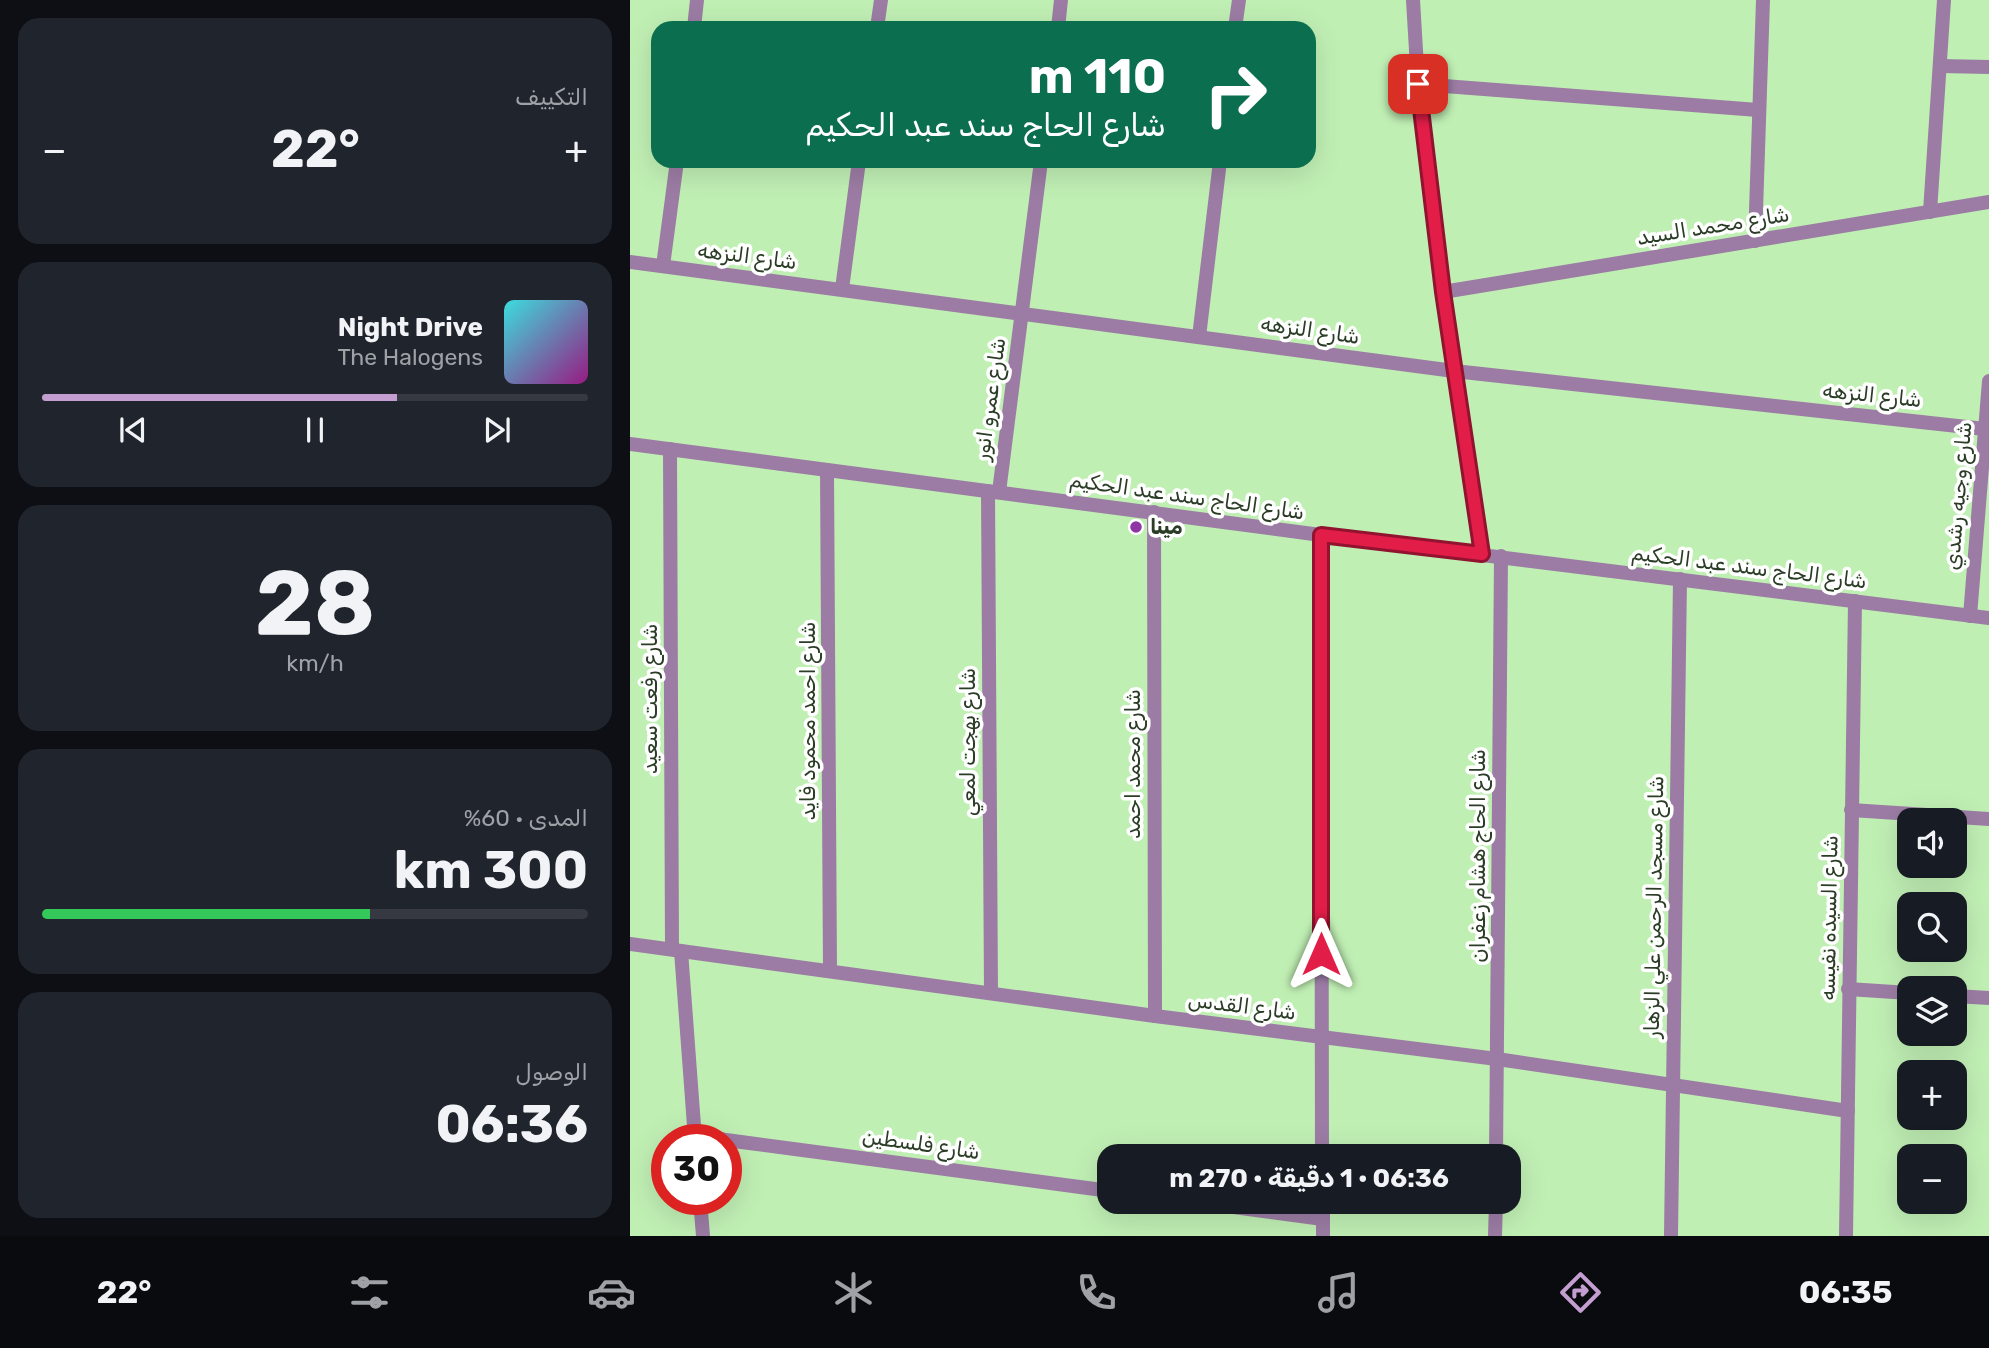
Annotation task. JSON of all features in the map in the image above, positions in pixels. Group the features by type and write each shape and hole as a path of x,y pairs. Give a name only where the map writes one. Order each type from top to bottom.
{"street":[{"path":"695,21 697,0"},
{"path":"878,21 881,0"},
{"path":"1059,21 1061,0"},
{"path":"1236,21 1239,0"},
{"path":"1413,0 1418,84 1443,292 1482,554"},
{"path":"1755,241 1763,0"},
{"path":"1930,212 1944,0"},
{"path":"1940,66 1989,67"},
{"path":"1418,84 1758,110"},
{"path":"663,266 676,168"},
{"path":"842,289 858,168"},
{"name":"شارع عمرو انور","path":"993,491 1023,312 1040,168"},
{"path":"1199,337 1219,168"},
{"name":"شارع محمد السيد","path":"1443,292 1989,202"},
{"name":"شارع النزهه","path":"630,262 1454,371 1985,429"},
{"name":"شارع وجيه رشدي","path":"1970,616 1989,381"},
{"name":"شارع الحاج سند عبد الحكيم","path":"630,444 1321,535 1989,618"},
{"name":"شارع رفعت سعيد","path":"670,449 677,950 694,1124"},
{"name":"شارع احمد محمود فايد","path":"828,470 830,971"},
{"name":"شارع بهجت لمعي","path":"991,993 993,491"},
{"name":"شارع محمد احمد","path":"1154,512 1155,1016"},
{"path":"1321,535 1322,1144"},
{"name":"شارع الحاج هشام زعفران","path":"1496,1144 1501,556"},
{"name":"شارع مسجد الرحمن علي الزهار","path":"1671,1236 1680,579"},
{"name":"شارع السيده نفيسه","path":"1846,1236 1855,601"},
{"path":"1851,810 1989,819"},
{"name":"شارع القدس","path":"630,944 1155,1016 1497,1059 1848,1111"},
{"path":"1848,989 1897,992"},
{"path":"1967,997 1989,998"},
{"name":"شارع فلسطين","path":"742,1142 1097,1189"},
{"path":"1286,1214 1323,1219"},
{"path":"1323,1214 1323,1236"},
{"path":"1495,1236 1496,1214"},
{"path":"701,1215 703,1236"}],"place":[{"name":"مينا","path":"1136,527"}],"route":[{"path":"1321,954 1321,535 1482,554 1443,292 1418,84"}]}
